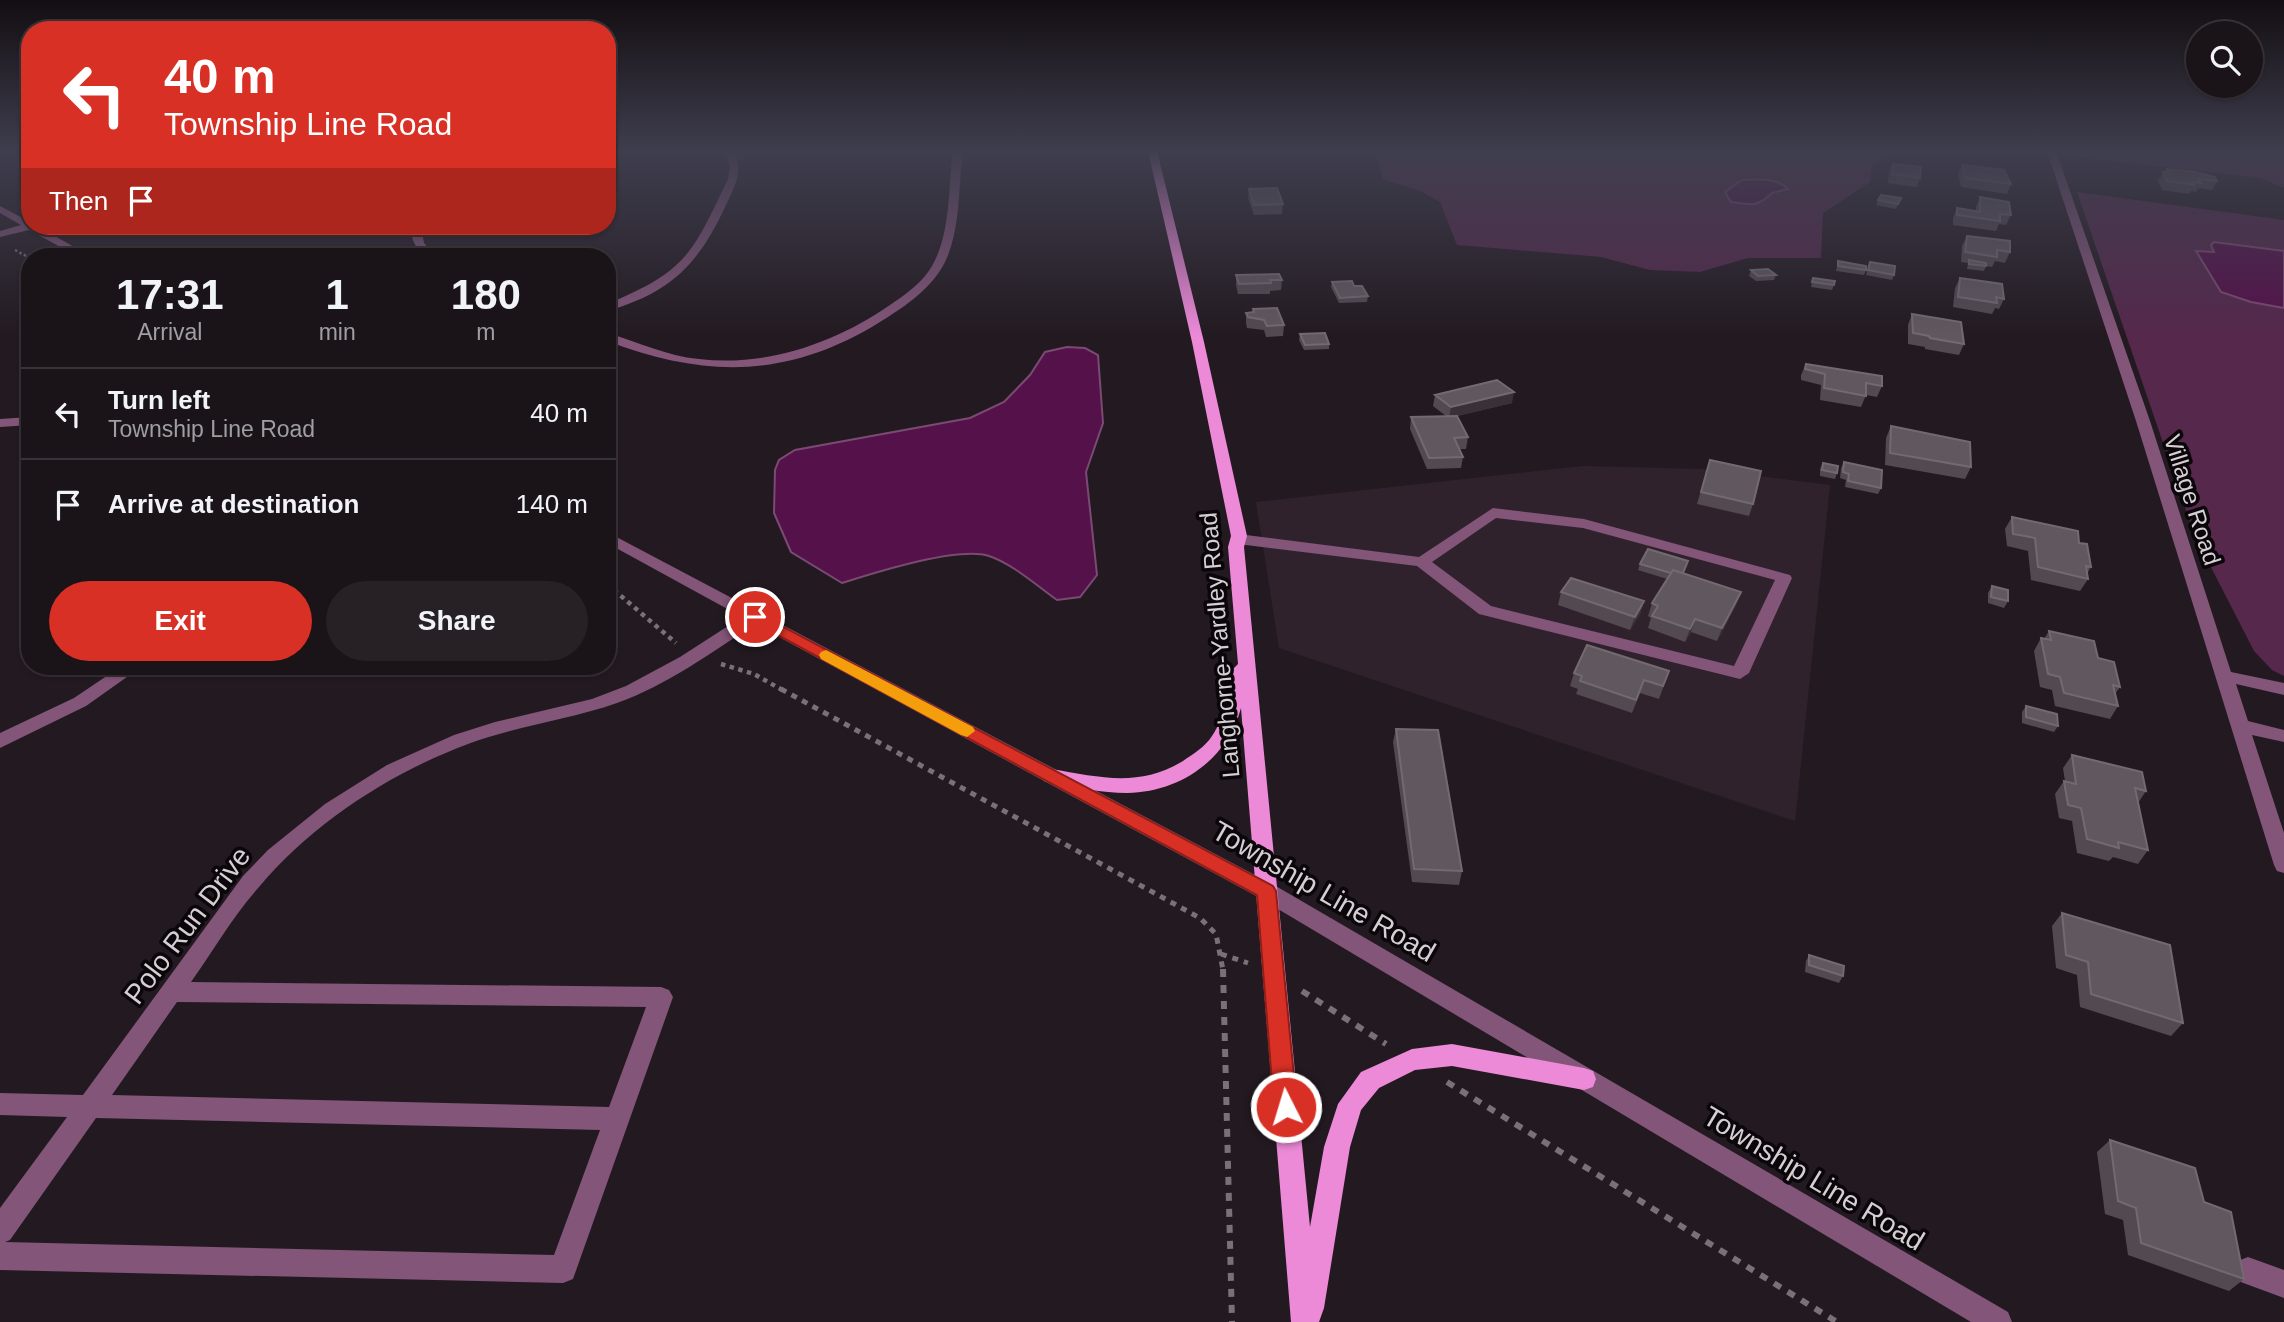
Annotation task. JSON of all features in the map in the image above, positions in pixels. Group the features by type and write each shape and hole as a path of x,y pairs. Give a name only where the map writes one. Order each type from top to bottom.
{"main road":[{"name":"Langhorne-Yardley Road","path":"1167,213 1198,342 1238,539 1236,547 1273,972 1307,1322"},
{"path":"1051,776 1135,788 1163,781 1185,769 1207,754 1222,736 1246,655"},
{"path":"1307,1322 1337,1147 1350,1104 1370,1080 1412,1060 1452,1055 1584,1079"}],"street":[{"path":"6,213 21,221"},
{"path":"616,304 665,280 683,267 694,253 716,213"},
{"path":"616,340 676,359 730,362 802,352 849,337 907,299 933,272 942,257 950,213"},
{"name":"Village Road","path":"2072,213 2143,421 2284,865"},
{"path":"0,223 17,219"},
{"path":"0,234 21,228"},
{"path":"47,235 71,248"},
{"path":"0,423 21,422"},
{"path":"1238,539 1422,562 1485,610 1740,673 1784,578 1584,524 1493,513 1422,562"},
{"name":"Township Line Road","path":"616,542 1266,891 1997,1322"},
{"name":"Polo Run Drive","path":"0,1231 250,882 280,850 347,797 434,750 495,728 613,698 693,657 755,617"},
{"path":"0,741 80,702 120,675"},
{"path":"2225,676 2284,689"},
{"path":"2241,726 2284,736"},
{"path":"0,1256 564,1269 661,997 170,992"},
{"path":"0,1104 618,1119"},
{"path":"2248,1271 2284,1284"}],"path":[{"path":"616,592 693,657 754,674 1200,918 1216,934 1221,954 1232,1322"},
{"path":"1221,954 1273,972 1837,1322"}],"shaded area":[{"path":"1444,213 1823,213 1821,258 1748,258 1700,272 1650,270 1601,257 1457,245"},
{"path":"2084,213 2230,213 2284,220 2284,676 2272,670 2254,651 2195,536"},
{"path":"2214,242 2284,251 2284,308 2251,302 2221,292 2196,251 2214,252 2211,245"},
{"path":"1067,347 1085,348 1098,355 1103,423 1086,472 1097,575 1080,597 1057,600 1007,564 989,556 958,555 916,562 842,583 791,552 774,513 775,470 779,460 795,450 970,418 1004,402 1030,375 1045,352"},
{"path":"1583,466 1702,469 1830,485 1795,821 1279,648 1256,502"}],"building":[{"path":"1957,213 2011,213 2011,215 2000,214 2000,221 1957,215"},
{"path":"1967,236 2010,241 2010,252 1997,250 1997,257 1965,252"},
{"path":"1969,260 1986,263 1986,266 1969,264"},
{"path":"1838,261 1866,266 1866,270 1838,266"},
{"path":"1870,262 1895,266 1894,275 1868,270"},
{"path":"1768,269 1776,275 1758,276 1751,270"},
{"path":"1279,274 1282,280 1270,280 1271,283 1239,284 1236,275"},
{"path":"1813,278 1835,281 1834,285 1812,282"},
{"path":"1960,278 2002,284 2004,299 1996,297 1997,303 1958,297"},
{"path":"1352,281 1354,286 1362,286 1368,296 1340,298 1332,282"},
{"path":"1277,308 1284,325 1267,326 1264,320 1248,317 1246,313 1254,312 1253,309"},
{"path":"1912,314 1961,322 1964,344 1913,333"},
{"path":"1325,333 1329,344 1305,345 1300,334"},
{"path":"1806,364 1882,376 1882,386 1866,383 1866,396 1824,388 1825,374 1805,369"},
{"path":"1497,380 1514,392 1451,407 1435,395"},
{"path":"1457,416 1468,437 1454,438 1463,457 1429,458 1411,417"},
{"path":"1891,426 1970,442 1971,467 1890,453"},
{"path":"1710,460 1761,471 1753,504 1701,492"},
{"path":"1844,462 1882,470 1881,488 1848,481 1849,474 1843,472"},
{"path":"1823,463 1838,466 1837,473 1822,470"},
{"path":"2012,517 2078,531 2079,543 2087,544 2091,567 2086,566 2088,579 2038,567 2035,538 2013,534"},
{"path":"1648,549 1688,561 1683,573 1673,570 1671,573 1640,564"},
{"path":"1673,570 1741,592 1722,628 1695,619 1690,629 1652,616 1658,606 1652,603"},
{"path":"1571,578 1644,601 1635,617 1561,592"},
{"path":"1992,586 2008,590 2008,601 1991,597"},
{"path":"2049,631 2094,641 2098,658 2114,662 2120,687 2113,685 2118,706 2064,693 2060,677 2048,674 2041,638 2051,640"},
{"path":"1587,645 1669,671 1663,686 1644,680 1636,700 1580,681 1582,676 1574,673"},
{"path":"2026,706 2057,714 2058,726 2026,717"},
{"path":"1396,729 1438,730 1462,871 1414,869"},
{"path":"2072,755 2142,772 2146,791 2135,788 2148,850 2118,842 2119,848 2087,839 2081,808 2068,805 2064,781 2076,784"},
{"path":"2062,913 2170,945 2183,1023 2091,994 2088,962 2066,955"},
{"path":"1809,955 1844,966 1843,976 1809,965"},
{"path":"2110,1140 2195,1168 2204,1202 2231,1212 2244,1279 2141,1243 2136,1208 2118,1201"}],"slow traffic":[{"path":"826,655 967,731"}],"route":[{"path":"755,617 1266,891 1286,1107"}]}
